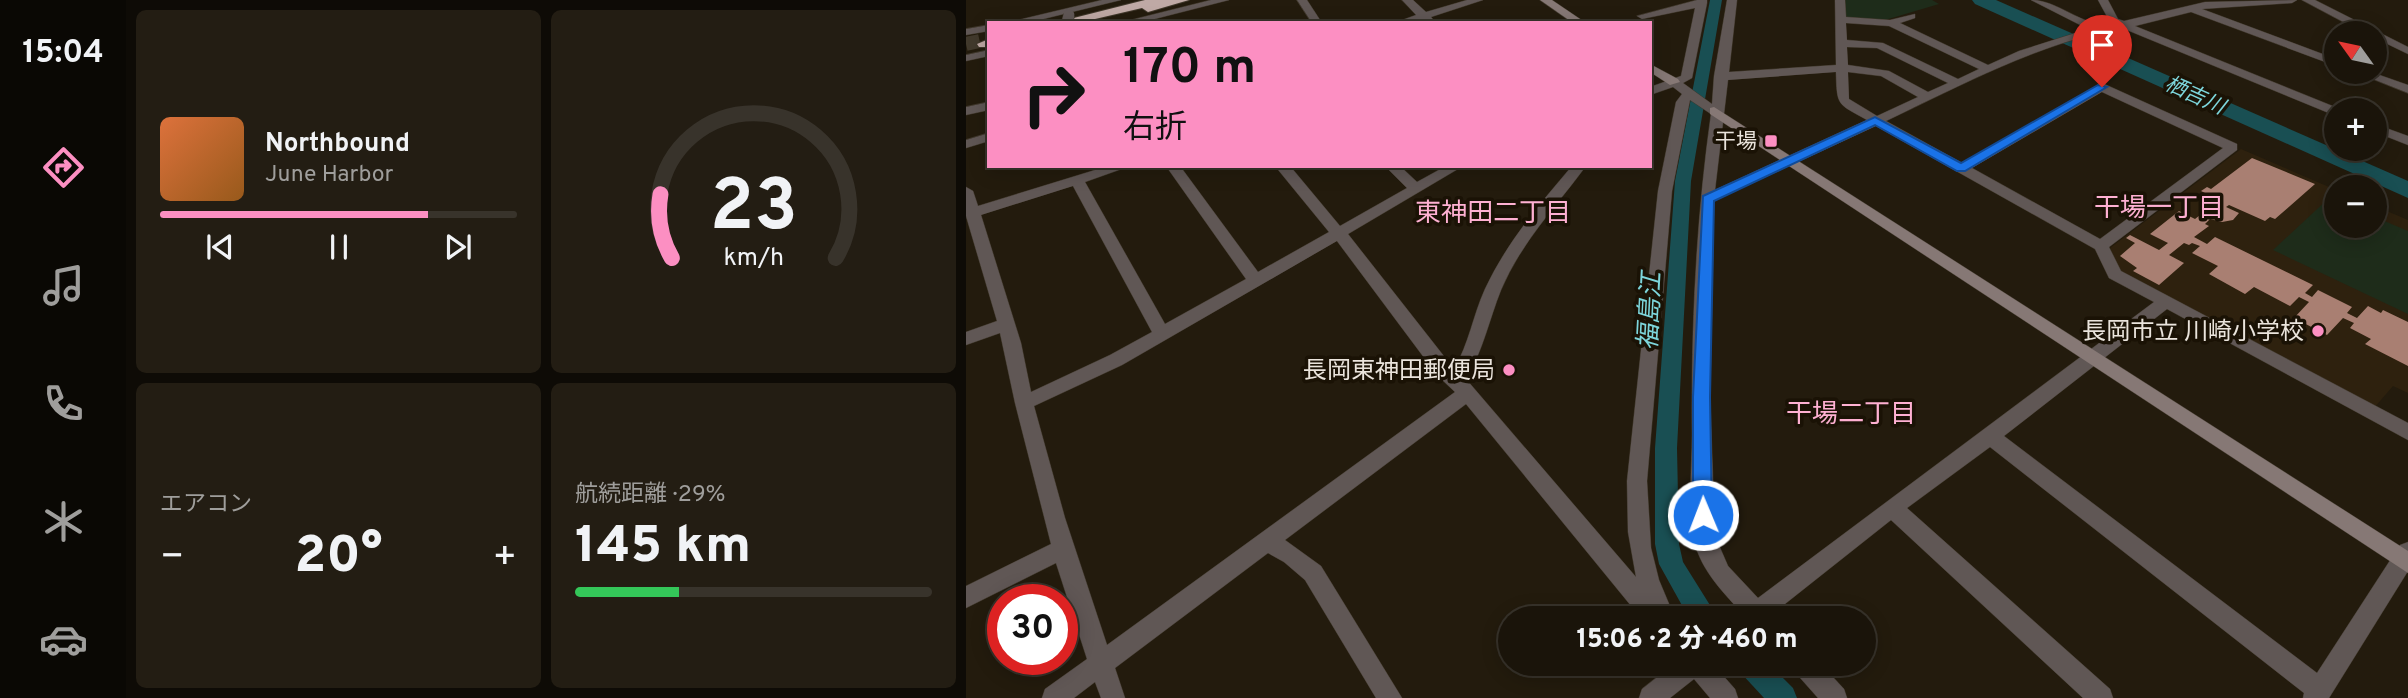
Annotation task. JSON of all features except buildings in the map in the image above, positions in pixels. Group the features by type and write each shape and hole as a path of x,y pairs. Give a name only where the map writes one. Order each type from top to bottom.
{"highway":[{"path":"1066,18 1161,0"},
{"path":"1091,21 1183,0"}],"street":[{"path":"1033,21 1066,18 1116,0"},
{"path":"1133,21 1224,0"},
{"path":"1301,0 1316,21"},
{"path":"1407,0 1428,20 1478,0"},
{"path":"1545,0 1578,21"},
{"path":"1732,0 1720,76 1707,199 1701,397 1704,536 1710,556 1720,573 1748,606"},
{"path":"1840,0 1843,100 2101,246 2115,274 2164,303 2408,432"},
{"path":"2036,0 2095,31"},
{"path":"2103,0 2114,21 2122,25 2324,107"},
{"path":"1707,199 2035,49 2095,31 2205,5 2245,5 2292,0"},
{"path":"2307,0 2408,51"},
{"path":"1642,16 1702,2 1686,78 1652,91"},
{"path":"2193,9 2324,58"},
{"path":"1891,23 1911,16"},
{"path":"1841,20 1891,23 1988,69"},
{"path":"966,32 987,41 966,58"},
{"path":"1842,43 1879,45 1957,83"},
{"path":"1652,67 1789,161 2406,558 2317,694 1992,437"},
{"path":"1720,76 1751,78 1842,68 1879,72 1927,97"},
{"path":"2387,81 2408,89"},
{"path":"1961,169 2102,87 2232,147 2101,246"},
{"path":"1657,606 1642,568 1636,528 1637,481 1665,191 1682,102 1692,96"},
{"path":"966,111 987,106"},
{"path":"2387,133 2408,141"},
{"path":"966,144 987,138"},
{"path":"971,213 1117,168"},
{"path":"1174,168 1255,280"},
{"path":"1284,168 1339,234 1443,370 1461,387 1646,606"},
{"path":"1394,168 1416,189"},
{"path":"1024,402 1089,374 1453,168"},
{"path":"1054,698 1269,542 1461,387 1493,290 1510,257 1528,227 1577,168"},
{"path":"1076,181 1161,333"},
{"path":"966,191 1005,325 1063,549 1113,698"},
{"path":"1769,606 1892,508 1992,437 2164,303"},
{"path":"966,339 1005,325"},
{"path":"1892,508 2101,698"},
{"path":"1269,542 1292,555 1313,573 1390,698"},
{"path":"966,597 1063,549"},
{"path":"1651,698 1679,676"},
{"path":"1707,676 1726,698"},
{"path":"1815,676 1835,698"}],"shaded area":[{"name":"長岡市立 川崎小学校","path":"2241,149 2324,185 2324,238 2387,238 2387,211 2408,220 2408,393 2393,386 2374,408 2125,276 2110,248"}],"green space":[{"path":"1845,0 1932,0 1939,4 1885,20 1850,19 1845,16"},
{"path":"2324,203 2324,238 2387,238 2387,222 2408,231 2408,314 2273,250"}],"waterway":[{"name":"福島江","path":"1695,606 1671,564 1667,544 1666,448 1683,181 1716,0"},
{"name":"栖吉川","path":"1981,0 2408,190"},
{"name":"福島江","path":"1762,676 1783,698"}],"tunnel":[{"path":"966,44 984,40"}],"place":[{"name":"干場","path":"1771,141"},
{"name":"長岡市立 川崎小学校","path":"2318,331"},
{"name":"長岡東神田郵便局","path":"1509,370"}],"district":[{"name":"干場一丁目","path":"2159,207"},
{"name":"東神田二丁目","path":"1493,212"},
{"name":"干場二丁目","path":"1851,413"}],"route":[{"path":"1703,515 1701,397 1707,199 1823,147 1875,120 1961,169 2102,87"}]}
